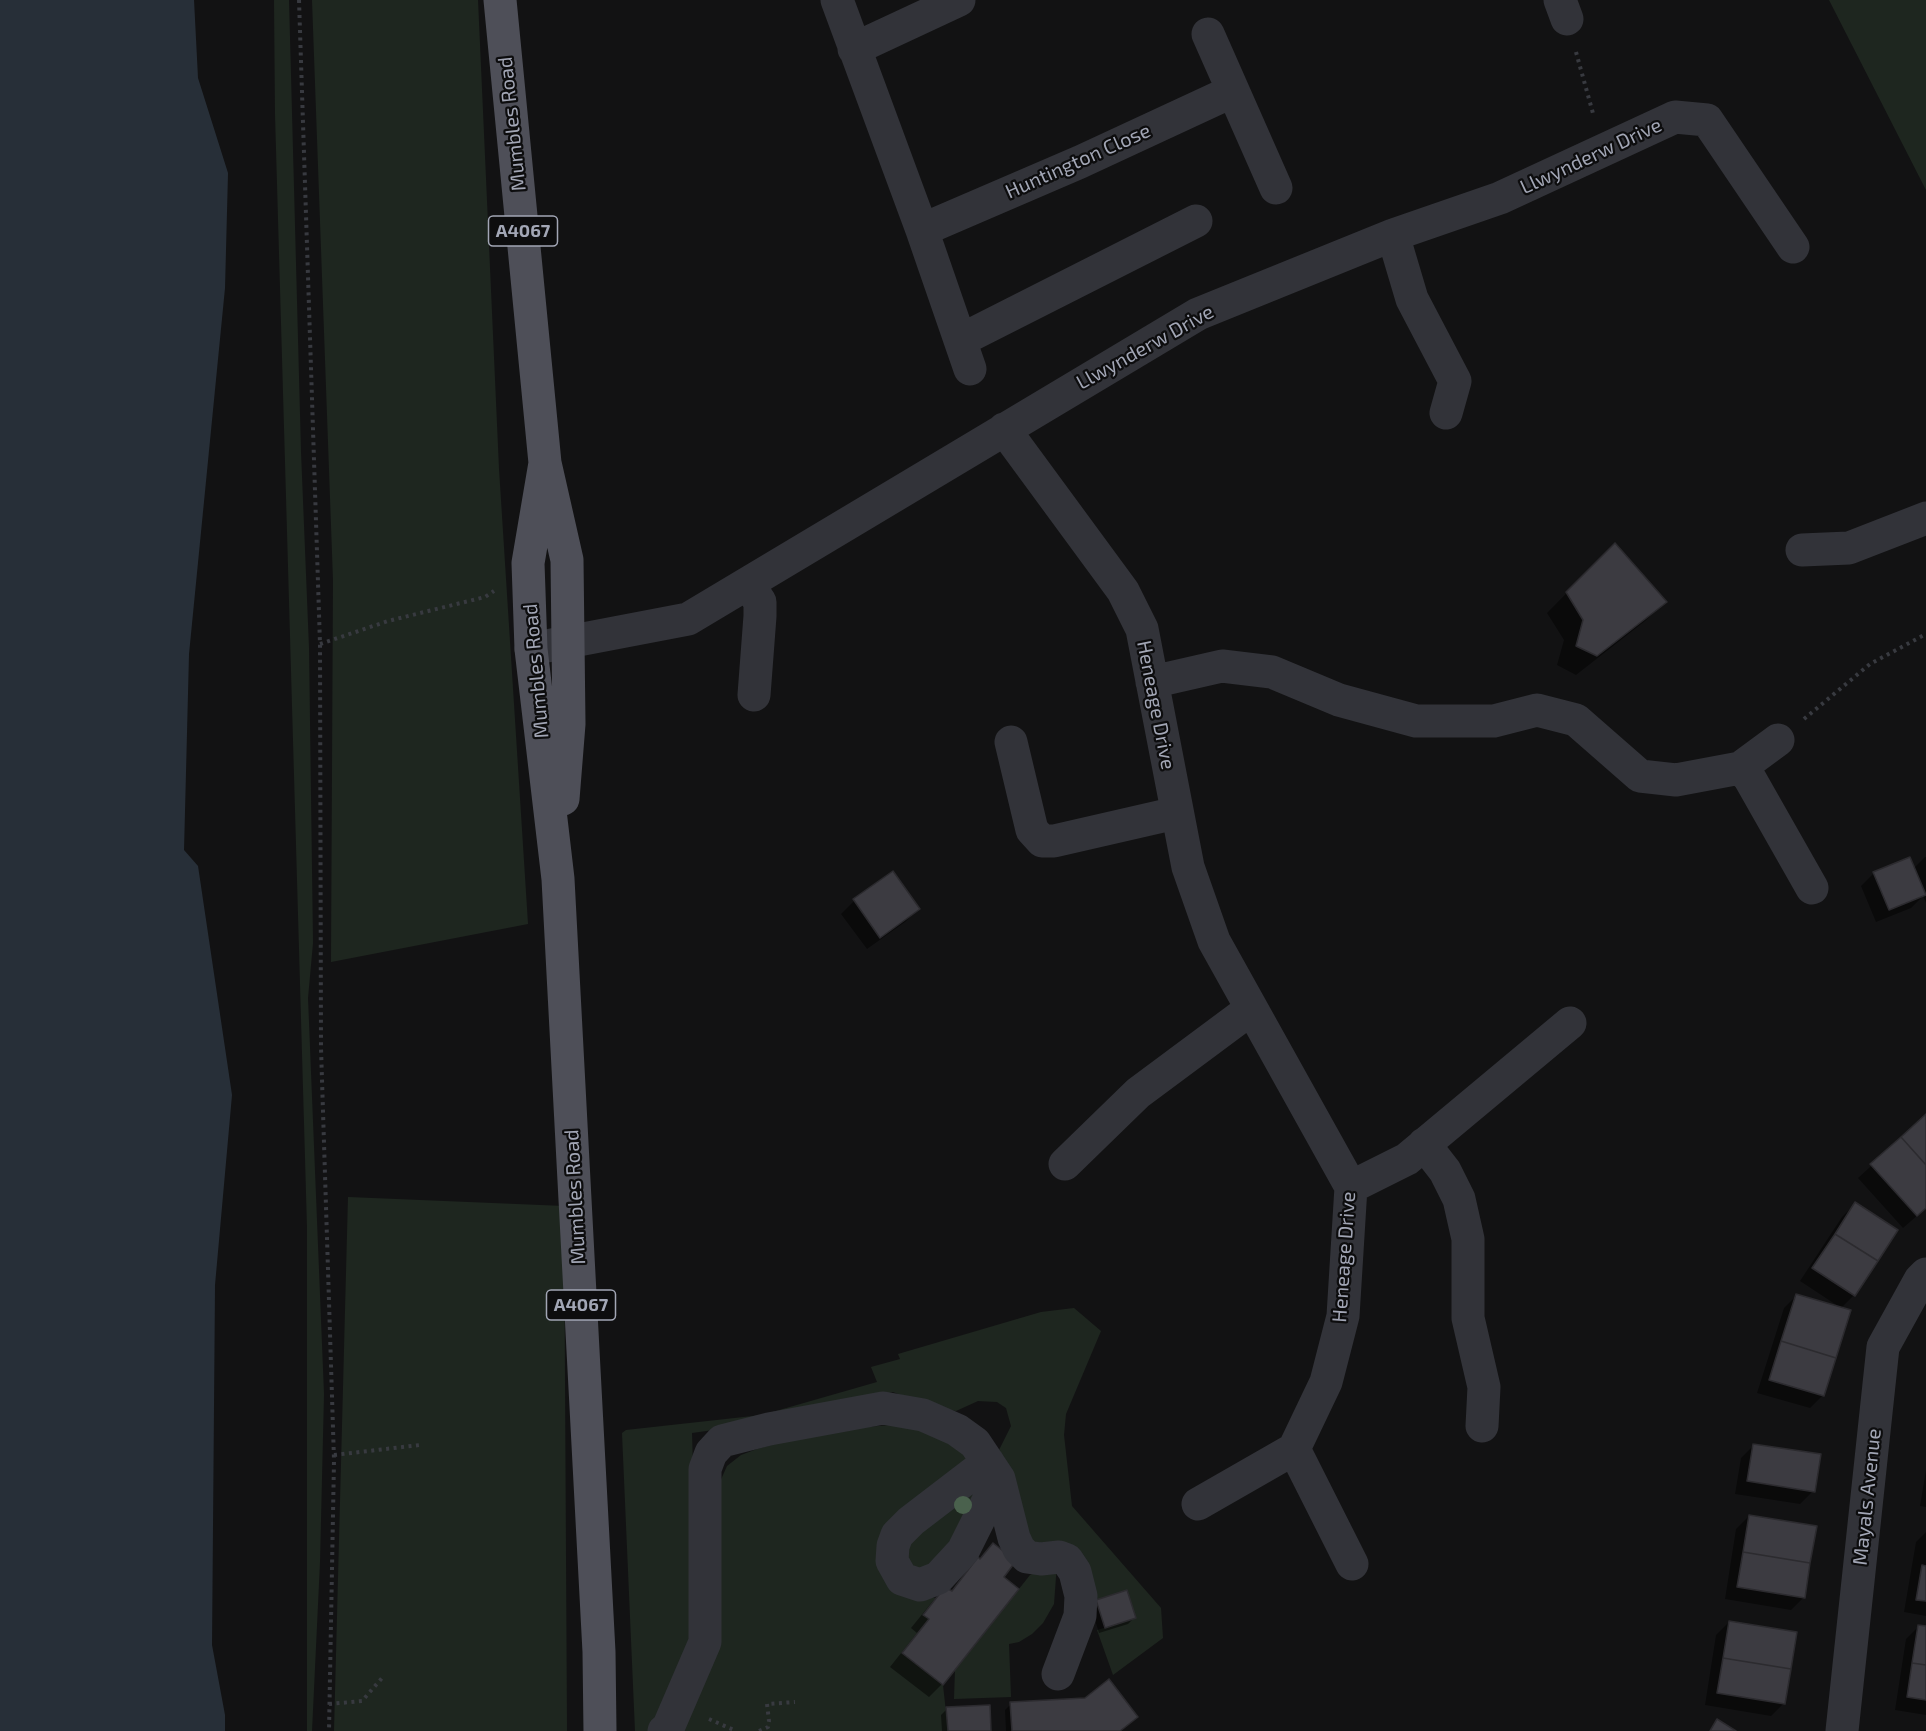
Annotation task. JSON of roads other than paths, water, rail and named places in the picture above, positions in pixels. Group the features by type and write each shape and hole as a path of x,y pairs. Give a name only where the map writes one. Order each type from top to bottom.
{"main road":[{"name":"Mumbles Road","path":"500,0 545,463 567,560 569,724 558,879"},
{"name":"Mumbles Road","path":"545,463 528,563 531,649 558,879 599,1652 600,1731"}],"street":[{"path":"837,0 965,354 1196,221"},
{"path":"854,49 959,0"},
{"path":"1208,34 1276,188"},
{"name":"Huntington Close","path":"922,230 1080,162 1233,90"},
{"name":"Llwynderw Drive","path":"531,649 688,619 1198,314 1393,235 1500,198 1675,117 1707,120 1793,247"},
{"path":"1393,235 1412,299 1455,381 1446,413"},
{"name":"Heneage Drive","path":"1004,429 1123,591 1142,629 1188,867 1214,941 1352,1187 1343,1316 1326,1382 1294,1449"},
{"path":"1802,550 1849,548 1926,518"},
{"path":"748,584 760,602 754,696"},
{"path":"1152,682 1222,666 1272,672 1339,700 1416,721 1494,721 1537,710 1576,720 1640,777 1676,780 1740,768 1778,740"},
{"path":"1011,742 1032,830 1042,841 1054,841 1176,813"},
{"path":"1740,768 1749,777 1812,888"},
{"path":"1065,1164 1138,1093 1251,1009"},
{"path":"1352,1187 1407,1159 1570,1023"},
{"path":"1424,1144 1445,1171 1458,1199 1468,1239 1468,1318 1484,1387 1482,1426"},
{"name":"Mayals Avenue","path":"1842,1731 1883,1347 1920,1280 1926,1274"},
{"path":"664,1731 668,1728 705,1642 705,1469 711,1453 722,1442 769,1429 883,1408 923,1414 957,1430 975,1443 993,1470 1019,1549 1027,1557 1041,1559 1059,1557 1066,1560 1075,1572 1081,1596 1080,1616 1058,1674"},
{"path":"1198,1504 1294,1449 1352,1564"}]}
